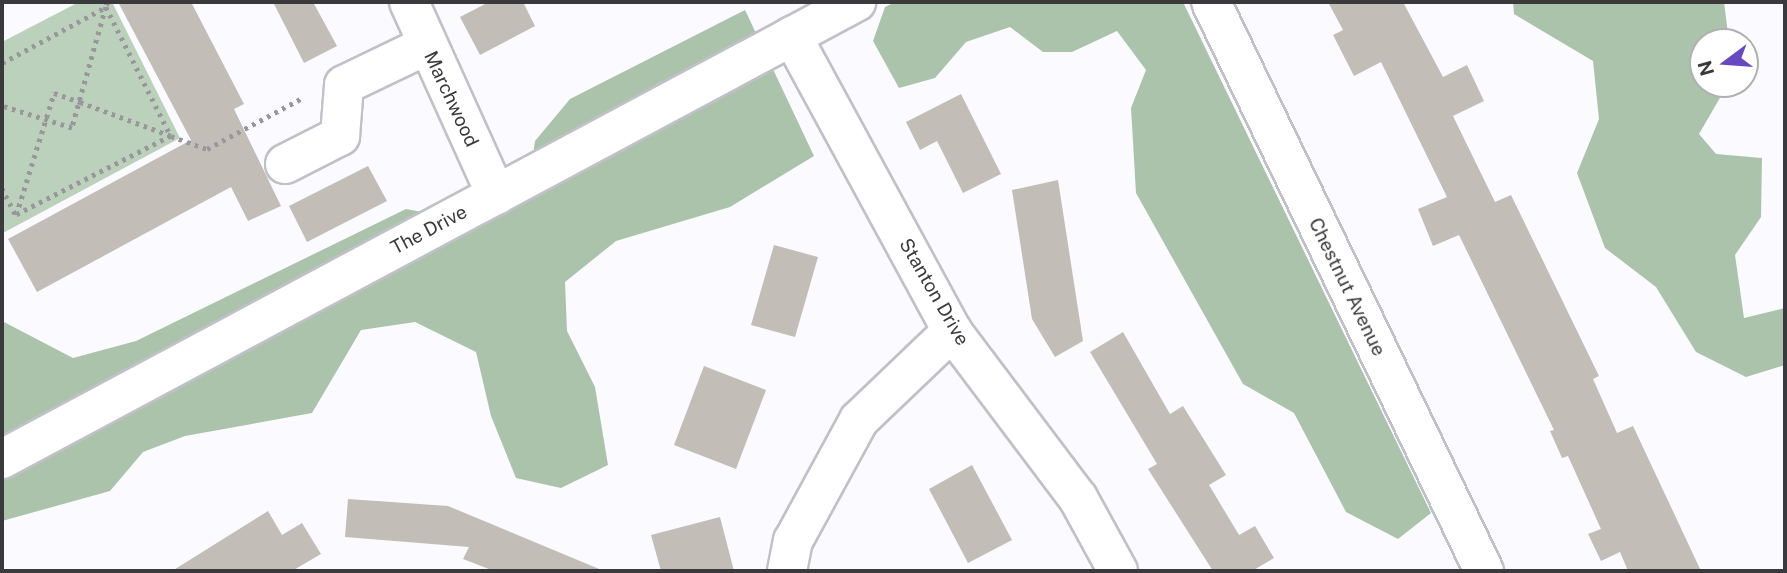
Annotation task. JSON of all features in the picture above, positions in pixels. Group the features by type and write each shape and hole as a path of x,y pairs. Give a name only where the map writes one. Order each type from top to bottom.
{"street":[{"name":"Marchwood","path":"409,2 496,195"},
{"name":"The Drive","path":"2,459 856,2"},
{"name":"Chestnut Avenue","path":"1211,2 1484,571"},
{"name":"Stanton Drive","path":"792,36 952,331 1078,499 1118,571"},
{"path":"285,164 340,136 345,85 427,45"},
{"path":"787,571 793,541 859,420 952,331"}],"path":[{"path":"2,63 107,5"},
{"path":"2,106 72,128 107,5"},
{"path":"107,5 171,136"},
{"path":"16,215 54,93 207,149 301,100 307,89"},
{"path":"16,215 171,136"},
{"path":"2,188 16,215"}],"green space":[{"path":"79,2 112,2 180,138 3,233 2,242 2,42"},
{"path":"895,2 1183,2 1431,513 1398,539 1346,512 1294,413 1243,384 1136,193 1131,108 1146,70 1117,31 1072,52 1043,52 1010,27 966,42 935,78 899,88 873,41 885,7"},
{"path":"1513,2 1724,2 1727,28 1689,28 1689,98 1720,98 1699,134 1716,154 1762,158 1761,217 1735,255 1744,318 1785,308 1785,365 1746,377 1696,352 1656,287 1605,248 1577,173 1599,119 1593,61 1514,14"},
{"path":"745,10 814,156 730,207 616,241 565,282 567,331 595,387 608,465 561,488 516,478 491,416 476,352 415,322 361,330 312,413 185,436 143,452 110,491 2,521 2,321 73,358 136,341 406,209 482,223 527,198 535,141 570,99"}],"building":[{"path":"118,2 191,2 244,104 234,109 281,206 248,221 231,187 37,292 8,239 191,140"},
{"path":"273,2 313,2 337,46 304,63"},
{"path":"489,2 523,2 535,26 480,55 460,17"},
{"path":"1328,2 1403,2 1443,77 1467,65 1484,101 1453,116 1495,202 1511,195 1599,376 1593,379 1617,433 1633,426 1701,571 1628,571 1620,552 1601,561 1588,534 1601,529 1568,456 1562,458 1550,431 1554,430 1459,235 1433,246 1418,209 1447,197 1381,62 1354,76 1333,35 1343,30"},
{"path":"961,94 1001,174 963,193 937,141 920,150 906,122"},
{"path":"368,166 387,201 307,242 289,206"},
{"path":"1058,180 1083,341 1055,357 1032,319 1012,190"},
{"path":"774,245 818,257 795,337 751,325"},
{"path":"1123,332 1170,414 1183,406 1226,475 1209,485 1239,535 1255,526 1274,558 1252,571 1213,571 1148,469 1157,464 1090,352"},
{"path":"704,366 766,390 736,469 674,445"},
{"path":"972,465 1012,540 968,563 929,489"},
{"path":"348,499 448,506 604,571 494,571 463,559 469,547 345,537"},
{"path":"268,511 282,535 302,523 321,554 292,571 172,571"},
{"path":"720,517 734,571 661,571 651,535"}]}
